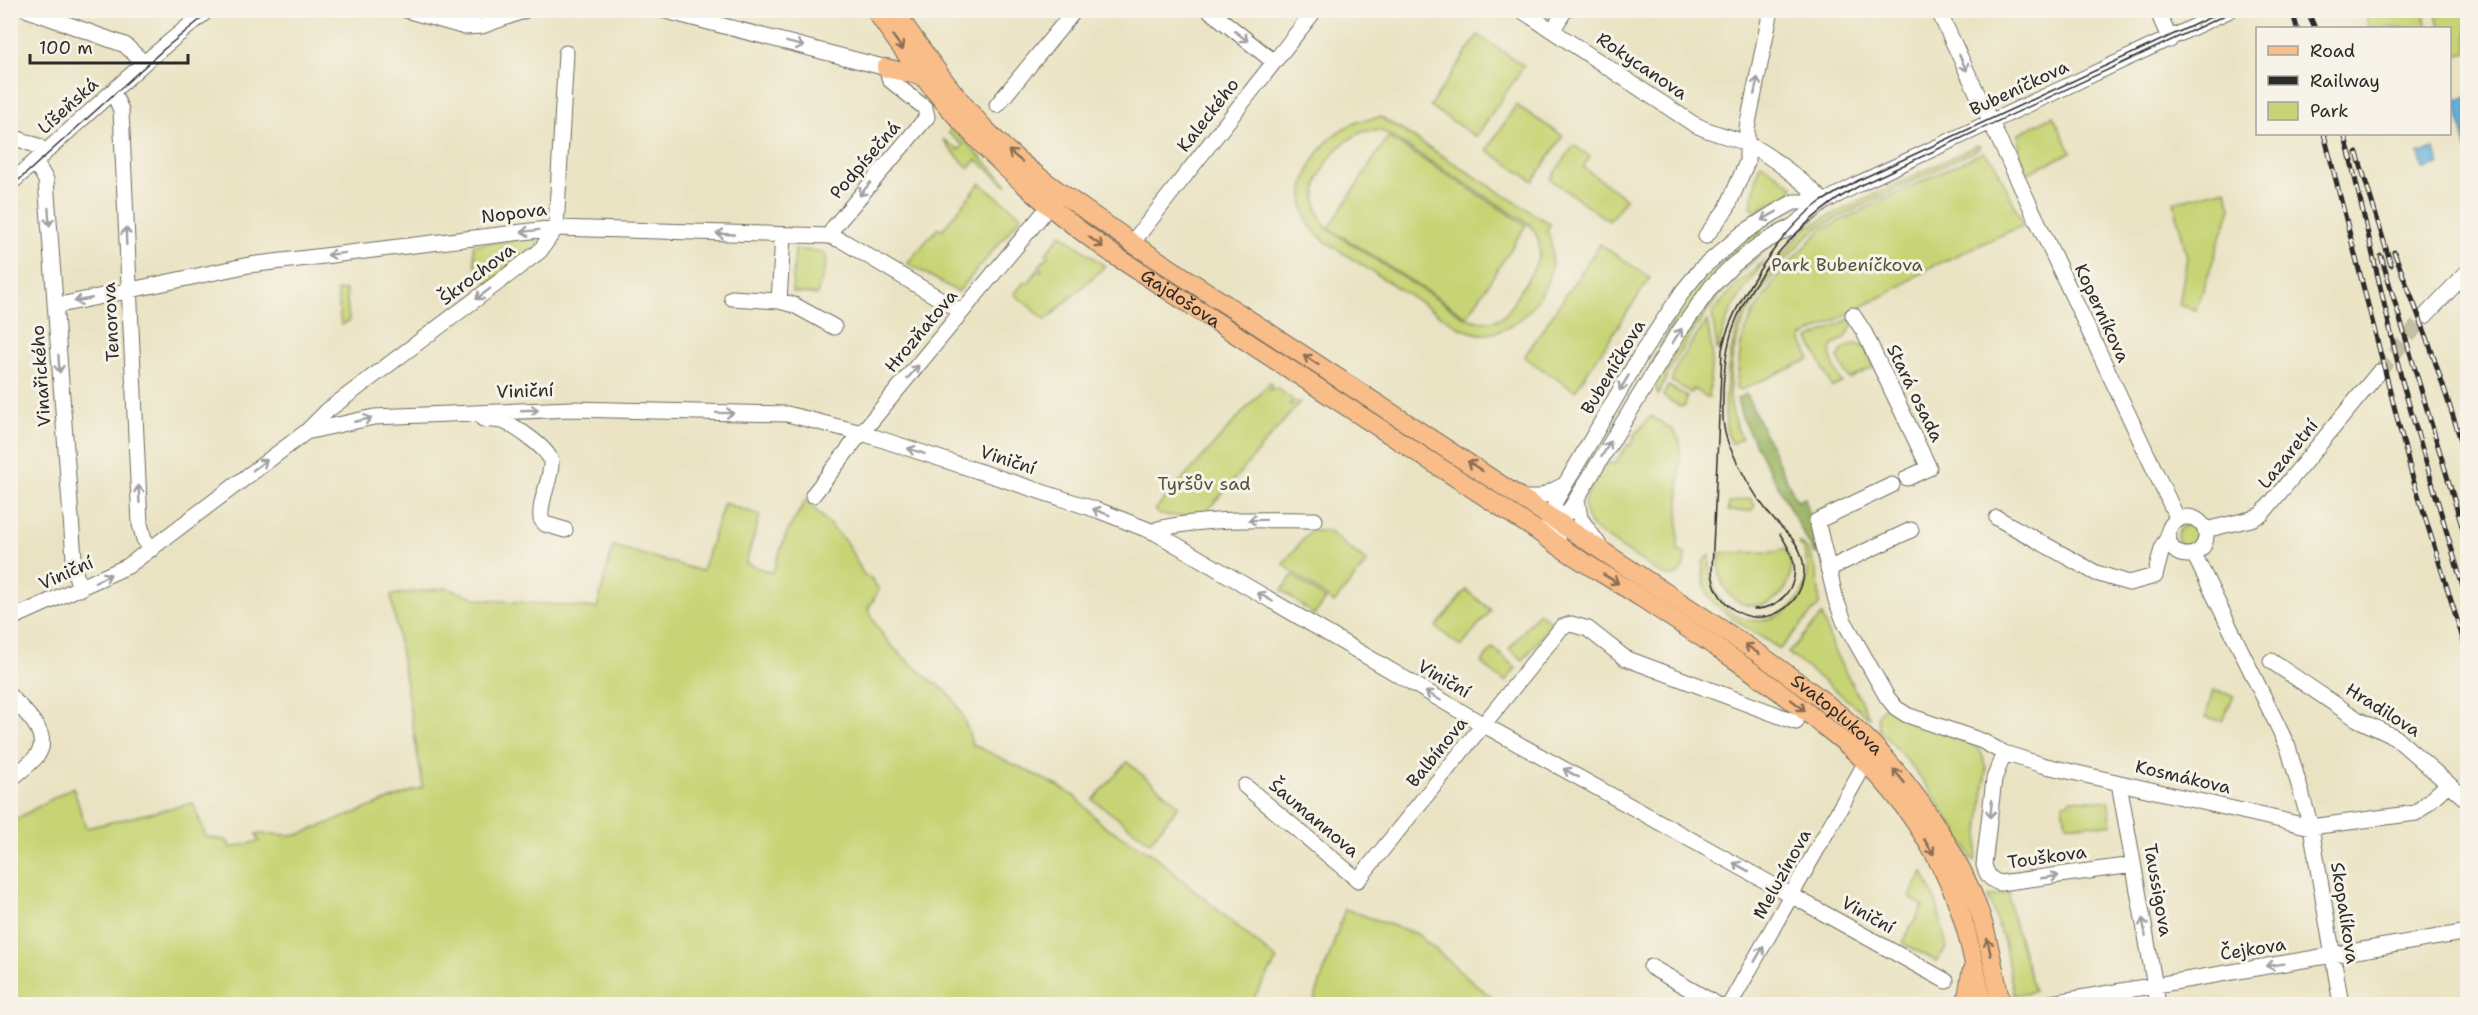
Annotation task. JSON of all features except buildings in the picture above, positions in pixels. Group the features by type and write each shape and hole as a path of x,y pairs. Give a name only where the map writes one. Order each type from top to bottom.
{"main road":[{"name":"Gajdošova","path":"875,10 922,76 987,152 1049,207 1114,255 1536,530"},
{"name":"Gajdošova","path":"894,10 936,69 978,121 1009,151 1061,192 1132,243 1524,498 1554,521"},
{"path":"886,68 922,76"},
{"name":"Svatoplukova","path":"1554,521 1605,551 1758,653 1805,687 1875,748 1926,812 1969,886 1988,940 2001,1005"},
{"name":"Svatoplukova","path":"1536,530 1561,549 1642,598 1756,675 1794,702 1866,762 1912,819 1937,859 1953,891 1983,1005"},
{"path":"1966,1005 1972,959"}],"street":[{"path":"28,10 125,45 144,63"},
{"name":"Líšeňská","path":"10,184 144,63 208,10"},
{"path":"406,10 465,27 482,26 526,10"},
{"path":"662,10 886,68"},
{"path":"997,105 1075,10"},
{"path":"1209,10 1274,62"},
{"name":"Kaleckého","path":"1132,243 1315,10"},
{"name":"Rokycanova","path":"1521,10 1692,123 1716,135 1747,143"},
{"path":"1553,30 1565,10"},
{"path":"1706,236 1722,218 1732,200 1747,162 1747,128 1771,10"},
{"name":"Koperníkova","path":"1938,10 2178,520"},
{"path":"2157,10 2170,40"},
{"name":"Bubeníčkova","path":"1536,530 1563,517 1577,499 1676,336 1711,287 1744,256 1792,226 1824,202 1860,183 2230,10"},
{"path":"556,228 566,53"},
{"name":"Podpísečná","path":"829,237 834,227 927,117 925,108 890,80 886,68"},
{"name":"Tenorova","path":"113,92 121,110 140,524 144,539 152,549"},
{"path":"10,136 38,146 40,158"},
{"path":"1747,143 1824,202"},
{"name":"Vinařického","path":"40,158 46,180 75,572 80,589"},
{"name":"Hrozňatova","path":"813,495 1061,192"},
{"name":"Bubeníčkova","path":"1554,521 1555,502 1564,485 1640,356 1683,291 1701,269 1743,233 1794,202 1824,202"},
{"name":"Nopova","path":"55,306 249,265 556,228 829,237 843,241 962,312"},
{"name":"Škrochova","path":"306,432 359,387 540,251 556,228"},
{"path":"779,301 783,236"},
{"path":"2425,316 2468,271"},
{"path":"732,298 779,301 804,310 834,327"},
{"name":"Stará osada","path":"1853,315 1864,332 1929,468 1907,478"},
{"name":"Lazaretní","path":"2205,530 2248,520 2262,514 2379,372"},
{"name":"Viniční","path":"10,619 128,566 306,432 374,417 472,412 572,409 787,414 862,433 1100,511 1156,533 1484,725 1793,895 1941,973"},
{"name":"Viniční","path":"472,412 475,418 501,421 514,426 549,454 551,464 542,501 541,519 545,524 565,530"},
{"path":"1524,498 1538,498 1564,485"},
{"path":"1892,485 1817,521 1828,569 1911,530"},
{"path":"1577,499 1580,518 1588,532 1605,551"},
{"path":"1997,518 2096,573 2129,583 2155,576 2160,558 2169,536 2170,530 2178,520 2191,518 2197,520 2205,530 2206,542 2199,551 2194,554 2168,553 2160,558"},
{"path":"1156,533 1158,529 1179,524 1223,520 1316,520"},
{"path":"1554,521 1561,549"},
{"path":"2169,536 2172,548 2177,552"},
{"path":"2194,554 2288,747 2311,827"},
{"name":"Kosmákova","path":"1828,569 1844,621 1887,697 1907,715 1982,741 2004,753 2042,765 2311,827 2416,813 2447,785"},
{"name":"Balbínova","path":"1358,880 1562,627 1571,624"},
{"name":"Svatoplukova","path":"1571,624 1588,629 1625,658 1796,722"},
{"name":"Hradilova","path":"2271,661 2357,718 2395,737 2427,763 2447,785 2468,801"},
{"path":"10,696 35,723 41,734 37,756 10,780"},
{"name":"Touškova","path":"2004,753 1994,779 1984,865 1986,874 1992,881 2000,884 2133,865"},
{"name":"Meluzínova","path":"1730,1005 1866,762"},
{"name":"Taussigova","path":"2119,783 2158,1005"},
{"name":"Šaumannova","path":"1245,786 1358,880"},
{"name":"Skopalíkova","path":"2311,827 2340,1005"},
{"name":"Čejkova","path":"2045,1005 2468,932"},
{"path":"1651,967 1716,1005"}],"green space":[{"path":"2365,11 2423,11 2427,27 2369,27"},
{"path":"2435,11 2467,11 2467,53 2451,57 2451,27 2440,27"},
{"path":"1478,35 1524,66 1476,137 1430,106"},
{"path":"1516,105 1563,136 1533,181 1487,150"},
{"path":"2053,116 2071,152 2028,173 2019,154 2019,133"},
{"path":"1381,117 1550,224 1547,231 1552,247 1552,263 1548,280 1530,310 1503,330 1487,334 1460,328 1329,244 1309,224 1304,211 1303,196 1310,167 1318,154 1338,132 1354,123","holes":["1365,131 1381,131 1529,224 1536,234 1540,252 1538,260 1511,307 1502,317 1484,322 1466,318 1328,229 1319,216 1316,201 1317,187 1321,172 1329,159 1339,147 1352,138"]},
{"path":"952,128 1006,185 977,160 969,168 950,149 943,139 959,150 963,145 948,133"},
{"path":"1388,137 1526,225 1467,317 1329,228"},
{"path":"1574,145 1590,157 1583,167 1626,199 1609,221 1550,179"},
{"path":"1979,145 1980,148 1819,227 1805,238 1783,263 1777,261 1807,227"},
{"name":"Park Bubeníčkova","path":"1983,152 1994,162 2024,225 1931,267 1887,294 1801,338 1810,359 1741,390 1736,389 1741,344 1753,313 1782,271 1821,230"},
{"path":"1762,164 1793,186 1791,193 1754,212 1751,207 1759,166"},
{"path":"980,183 1022,216 958,292 907,263 938,228 942,230"},
{"path":"2226,189 2231,208 2196,310 2179,305 2187,257 2174,202"},
{"path":"1759,230 1763,236 1650,366 1682,304 1701,279 1717,262"},
{"path":"1061,234 1105,266 1046,320 1014,294 1025,281 1028,283 1038,270 1041,271 1039,266"},
{"path":"535,237 539,246 489,285 475,265 473,245"},
{"path":"1600,244 1650,278 1575,391 1524,357"},
{"path":"1768,247 1727,286 1708,310 1674,361 1658,395 1655,386 1659,376 1693,323 1729,278"},
{"path":"795,249 824,252 827,261 817,295 792,292"},
{"path":"1764,261 1730,313 1719,350 1717,349 1712,313 1734,287"},
{"path":"1774,267 1777,270 1749,311 1735,346 1730,394 1736,424 1742,438 1731,444 1726,426 1725,407 1727,376 1733,342 1753,296"},
{"path":"346,290 349,321 341,325 337,291"},
{"path":"1851,318 1853,323 1848,333 1831,350 1834,367 1842,383 1832,387 1809,339"},
{"path":"1707,321 1712,351 1709,398 1693,389 1691,393 1671,381 1679,361"},
{"path":"1855,344 1865,347 1874,367 1849,379 1838,358 1843,349"},
{"name":"Tyršův sad","path":"1270,382 1272,385 1269,390 1277,388 1293,400 1289,404 1300,402 1202,517 1160,515 1155,510"},
{"path":"1668,386 1687,396 1685,406 1680,407 1663,396"},
{"path":"1746,394 1797,501 1805,498 1819,554 1814,553 1743,421 1737,399"},
{"path":"1651,416 1674,431 1680,442 1678,551 1685,554 1685,558 1681,571 1672,577 1661,574 1594,529 1586,517 1584,501 1599,473 1610,462 1614,465"},
{"path":"1750,498 1755,505 1751,511 1728,511 1729,503"},
{"path":"806,500 846,542 864,575 871,578 879,590 868,609 880,631 902,656 953,698 963,717 972,744 1058,786 1077,798 1101,824 1152,854 1277,960 1250,1004 11,1004 11,822 73,787 86,828 193,803 206,837 227,841 231,848 259,841 256,834 298,835 423,787 391,595 447,588 479,599 597,608 613,546 702,571 724,503 760,515 746,563 772,573 787,532"},
{"path":"2188,525 2196,528 2199,536 2196,544 2188,547 2180,544 2177,536 2180,528"},
{"path":"1310,531 1328,531 1367,562 1334,603 1283,564"},
{"path":"1799,542 1805,547 1816,570 1819,605 1780,649 1713,602 1705,587 1703,562 1710,555 1715,590 1729,611 1749,620 1770,619 1789,609 1803,591 1807,569"},
{"path":"1785,548 1790,566 1789,582 1781,594 1770,602 1757,606 1743,604 1731,596 1721,579 1719,553 1776,552"},
{"path":"1293,575 1326,600 1314,615 1282,590"},
{"path":"1466,590 1491,610 1461,647 1436,627"},
{"path":"1539,612 1551,622 1551,625 1523,660 1509,649"},
{"path":"1822,615 1832,647 1870,718 1788,653"},
{"path":"1493,648 1516,668 1505,682 1481,663"},
{"path":"2213,690 2234,696 2222,721 2206,717"},
{"path":"1885,704 1977,747 1982,754 1986,769 1976,860 1973,860 1953,825 1919,775 1879,730 1878,715"},
{"path":"1127,762 1179,805 1150,842 1093,800"},
{"path":"2070,799 2108,801 2112,825 2066,824 2063,803 2069,803"},
{"path":"1923,872 1936,901 1947,948 1936,961 1902,943 1923,906 1909,897"},
{"path":"2009,893 2010,907 2034,991 2014,995 2004,941 1988,897"},
{"path":"1345,909 1417,934 1499,1004 1313,1004"}],"water":[{"path":"2468,97 2467,150 2455,100"},
{"path":"2435,149 2439,165 2423,169 2419,153"}],"tunnel":[{"path":"2379,372 2425,316"}],"tram line":[{"path":"10,188 164,49 212,10"},
{"path":"2226,10 1859,180 1819,203 1789,231 1747,291 1727,332 1722,350 1712,570 1718,593 1734,610 1755,617 1779,612 1792,602 1803,580 1804,571 1799,548 1770,515 1742,472 1726,438 1724,425 1724,375 1733,328 1754,285 1785,245 1822,211 1861,185 2236,10"},
{"path":"1754,609 1763,608 1778,601 1793,582 1793,560 1780,534"}],"railway":[{"path":"2292,10 2297,27"},
{"path":"2307,10 2315,27"},
{"path":"2324,135 2411,472 2468,655"},
{"path":"2344,135 2352,161"},
{"path":"2349,152 2402,381 2468,604"},
{"path":"2357,153 2391,265"},
{"path":"2394,252 2428,340 2468,462"},
{"path":"2381,256 2468,546"}]}
